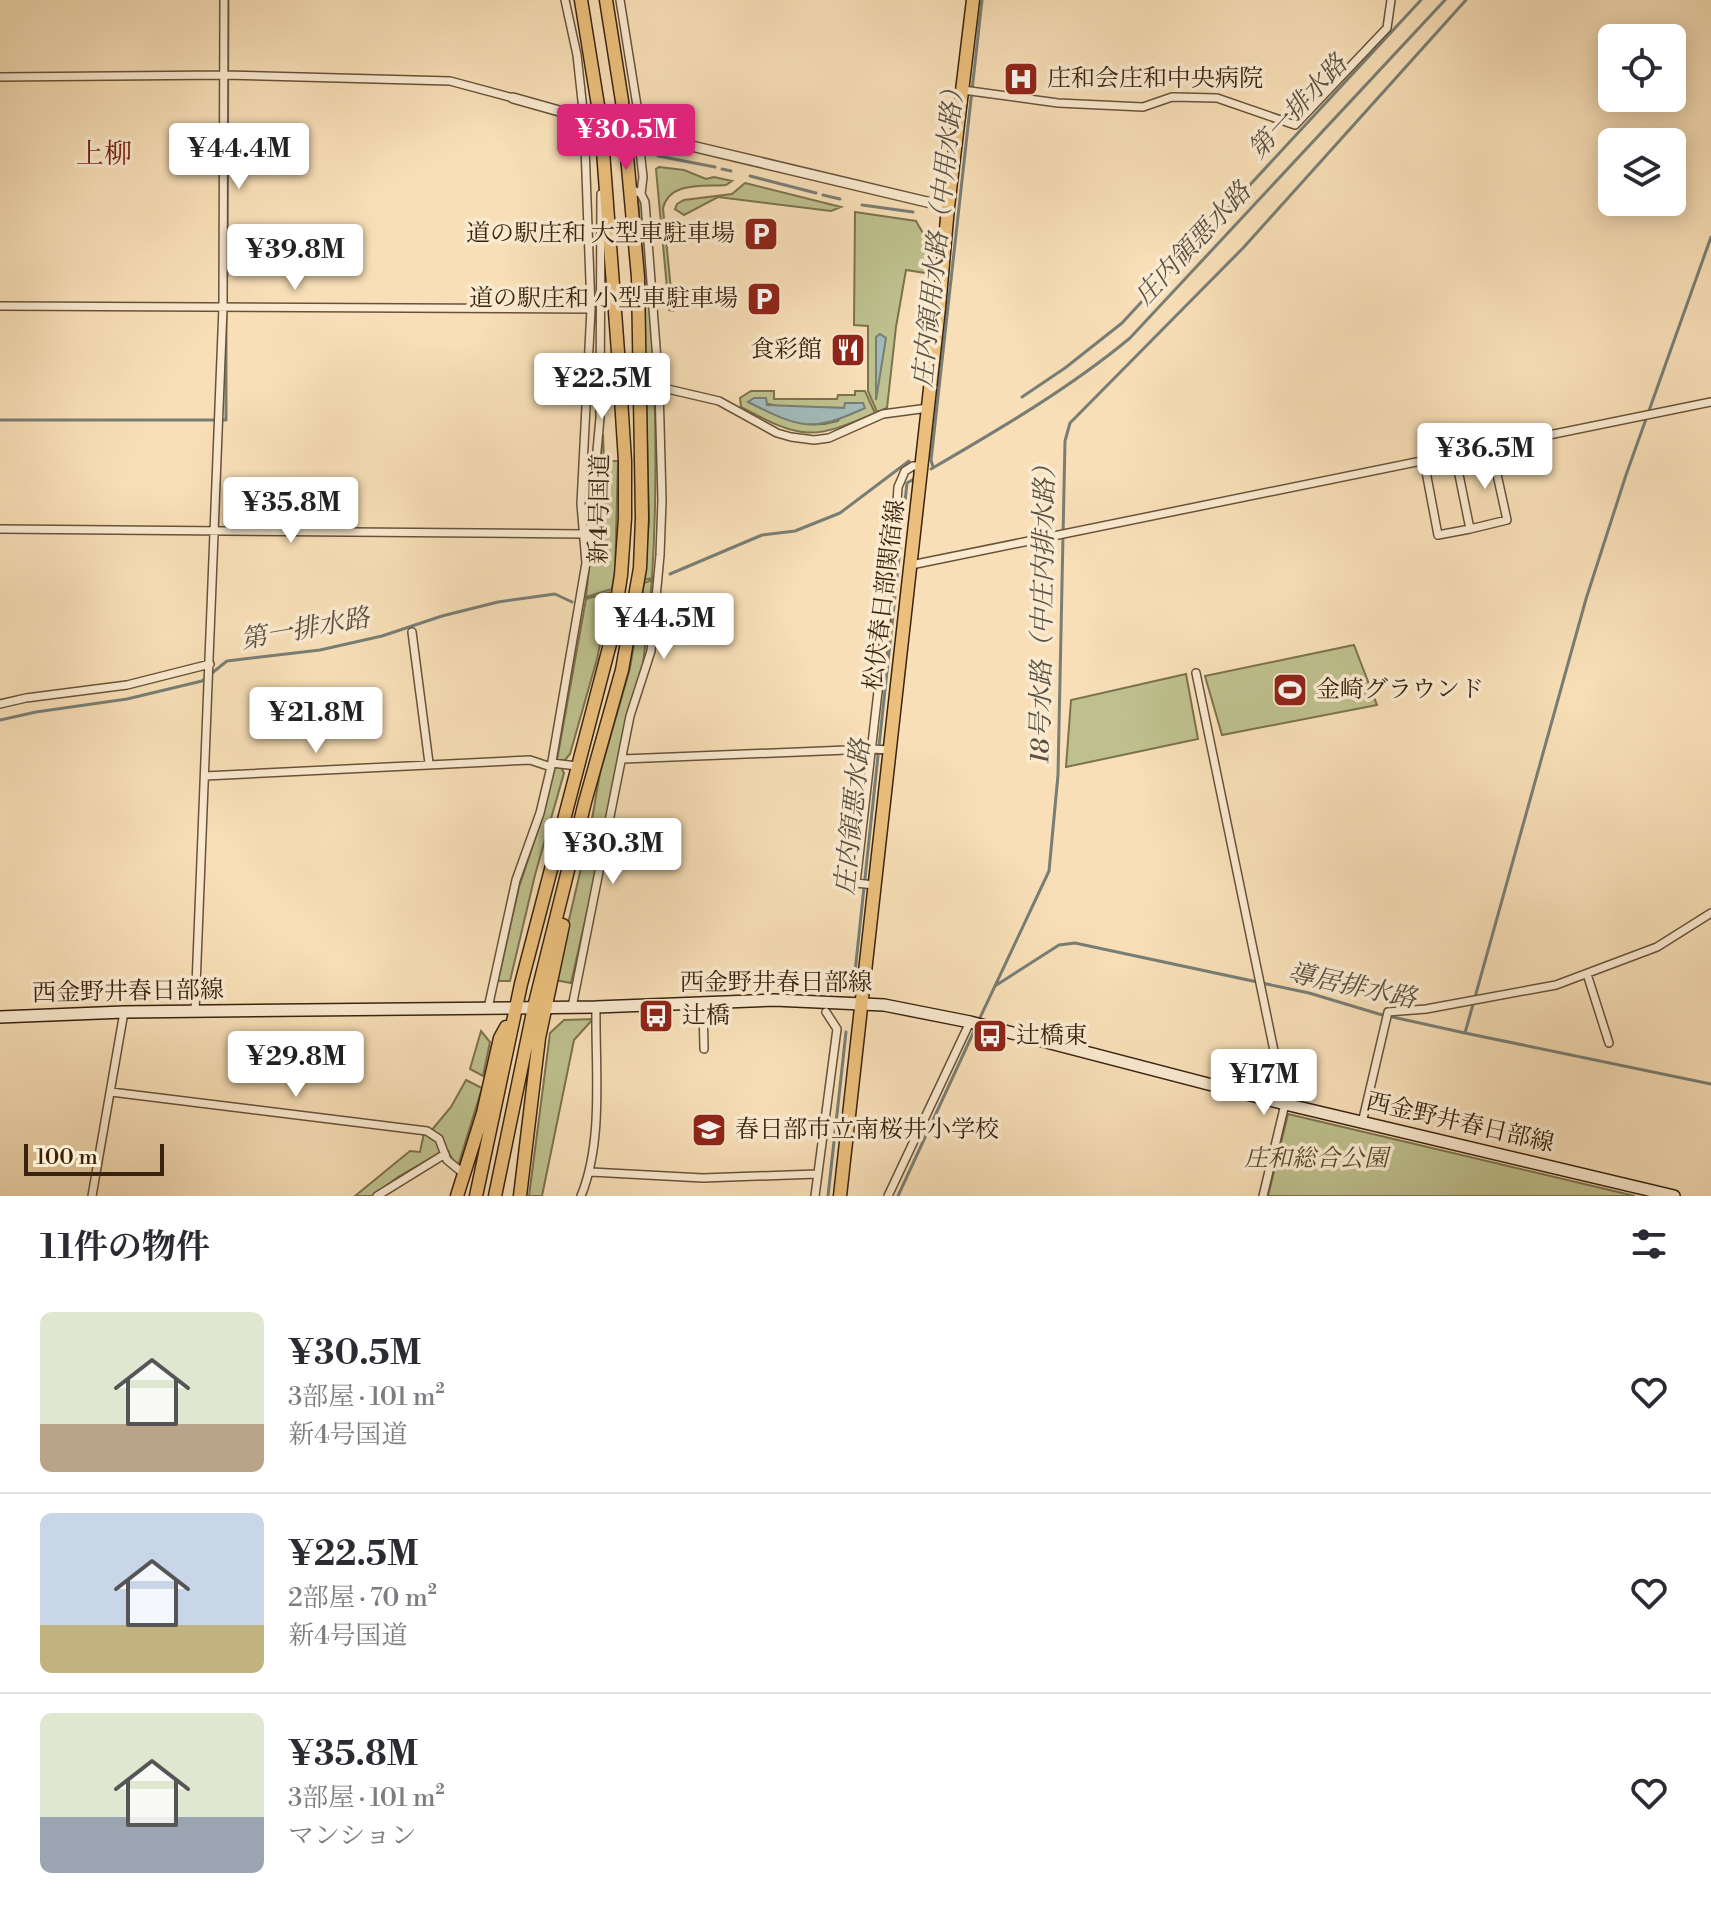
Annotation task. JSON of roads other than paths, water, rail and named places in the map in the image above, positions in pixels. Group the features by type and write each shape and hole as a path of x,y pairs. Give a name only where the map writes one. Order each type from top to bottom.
{"main road":[{"name":"新4号国道","path":"476,1196 516,1007 611,640 621,575 625,518 622,407 601,124 581,0"},
{"name":"新4号国道","path":"540,1008 587,820 592,777 627,647 635,606 641,544 636,191 606,0"},
{"name":"松伏春日部関宿線","path":"840,1196 887,750 911,565 973,0"},
{"name":"西金野井春日部線","path":"0,1017 124,1012 596,1007 774,1000 861,1003 970,1022 1285,1104 1674,1196"},
{"path":"457,1196 483,1113 500,1038 516,1007"},
{"path":"495,1196 540,1008"},
{"path":"520,1196 540,1008"}],"street":[{"path":"195,1011 223,307 224,0"},
{"path":"565,0 577,55 584,119 591,309 581,504 586,563"},
{"path":"620,0 638,112"},
{"path":"963,90 1058,103 1143,107 1172,97 1217,98 1295,125 1387,28 1391,0"},
{"path":"577,55 591,60"},
{"path":"0,77 224,75 450,81 601,124 948,207"},
{"path":"572,1007 630,716 651,651 661,514 659,387 645,202 636,191 643,177 640,150"},
{"path":"488,1008 516,880 540,813 552,765 586,563 601,405 600,220 604,172"},
{"path":"0,306 591,309"},
{"path":"690,394 691,384"},
{"path":"659,387 719,401 777,433 814,440 829,438 883,414 928,408"},
{"path":"911,565 1711,402"},
{"path":"1424,461 1438,535 1470,529 1507,520 1491,447"},
{"path":"1455,455 1470,529"},
{"path":"872,885 856,883 894,552 898,487 905,471 913,466 922,466"},
{"path":"0,529 583,534"},
{"path":"412,632 429,763"},
{"path":"0,704 127,685 210,664"},
{"path":"1196,673 1285,1104 1263,1196"},
{"path":"623,759 887,750"},
{"path":"205,776 530,760 577,766"},
{"path":"1362,1123 1388,1012 1426,1009 1556,985 1657,947 1711,913"},
{"path":"1587,974 1609,1043"},
{"path":"703,1003 704,1049"},
{"path":"581,1196 591,1172 597,1088 596,1007"},
{"path":"92,1196 124,1012"},
{"path":"815,1196 837,1029 826,1012"},
{"path":"888,1196 970,1022"},
{"path":"111,1092 427,1131 439,1139 447,1160 464,1174"},
{"path":"377,1196 445,1154"},
{"path":"591,1172 703,1178 817,1174"}],"water":[{"path":"880,334 886,338 876,400 876,337"},
{"path":"754,398 766,398 767,405 844,408 845,403 863,403 865,408 831,421 806,424 748,402"}],"waterway":[{"path":"227,276 228,0"},
{"name":"庄内領用水路（中用水路）","path":"933,467 931,460 982,0"},
{"name":"第一排水路","path":"1022,397 1122,323 1421,0"},
{"name":"庄内領悪水路","path":"931,469 1008,424 1130,338 1445,0"},
{"name":"18号水路（中庄内排水路）","path":"978,1022 1049,871 1058,775 1065,441 1070,423 1244,247 1466,0"},
{"path":"658,156 715,167"},
{"path":"722,169 731,171"},
{"path":"750,176 816,193"},
{"path":"823,195 840,199"},
{"path":"862,205 913,212"},
{"path":"1465,1033 1586,599 1626,475 1711,237"},
{"path":"0,420 226,420 226,308"},
{"name":"第一排水路","path":"670,574 762,535 795,531 840,513 909,461"},
{"name":"庄内領悪水路","path":"855,972 907,483 914,479"},
{"name":"第一排水路","path":"0,720 127,699 202,681 227,661 320,650 382,636 498,602 555,594 572,602"},
{"name":"導居排水路","path":"995,986 1059,945 1075,943 1309,993 1379,1014 1711,1084"},
{"name":"18号水路（中庄内排水路）","path":"898,1196 975,1029"},
{"name":"庄内領悪水路","path":"828,1196 846,1032"}],"place":[{"name":"庄和会庄和中央病院","path":"1021,79"},
{"name":"道の駅庄和 大型車駐車場","path":"761,234"},
{"name":"道の駅庄和 小型車駐車場","path":"764,299"},
{"name":"食彩館","path":"848,350"},
{"name":"金崎グラウンド","path":"1290,690"},
{"name":"辻橋","path":"656,1016"},
{"name":"辻橋東","path":"990,1036"},
{"name":"春日部市立南桜井小学校","path":"709,1130"}],"district":[{"name":"上柳","path":"104,154"}],"park label":[{"name":"庄和総合公園","path":"1316,1159"}]}
